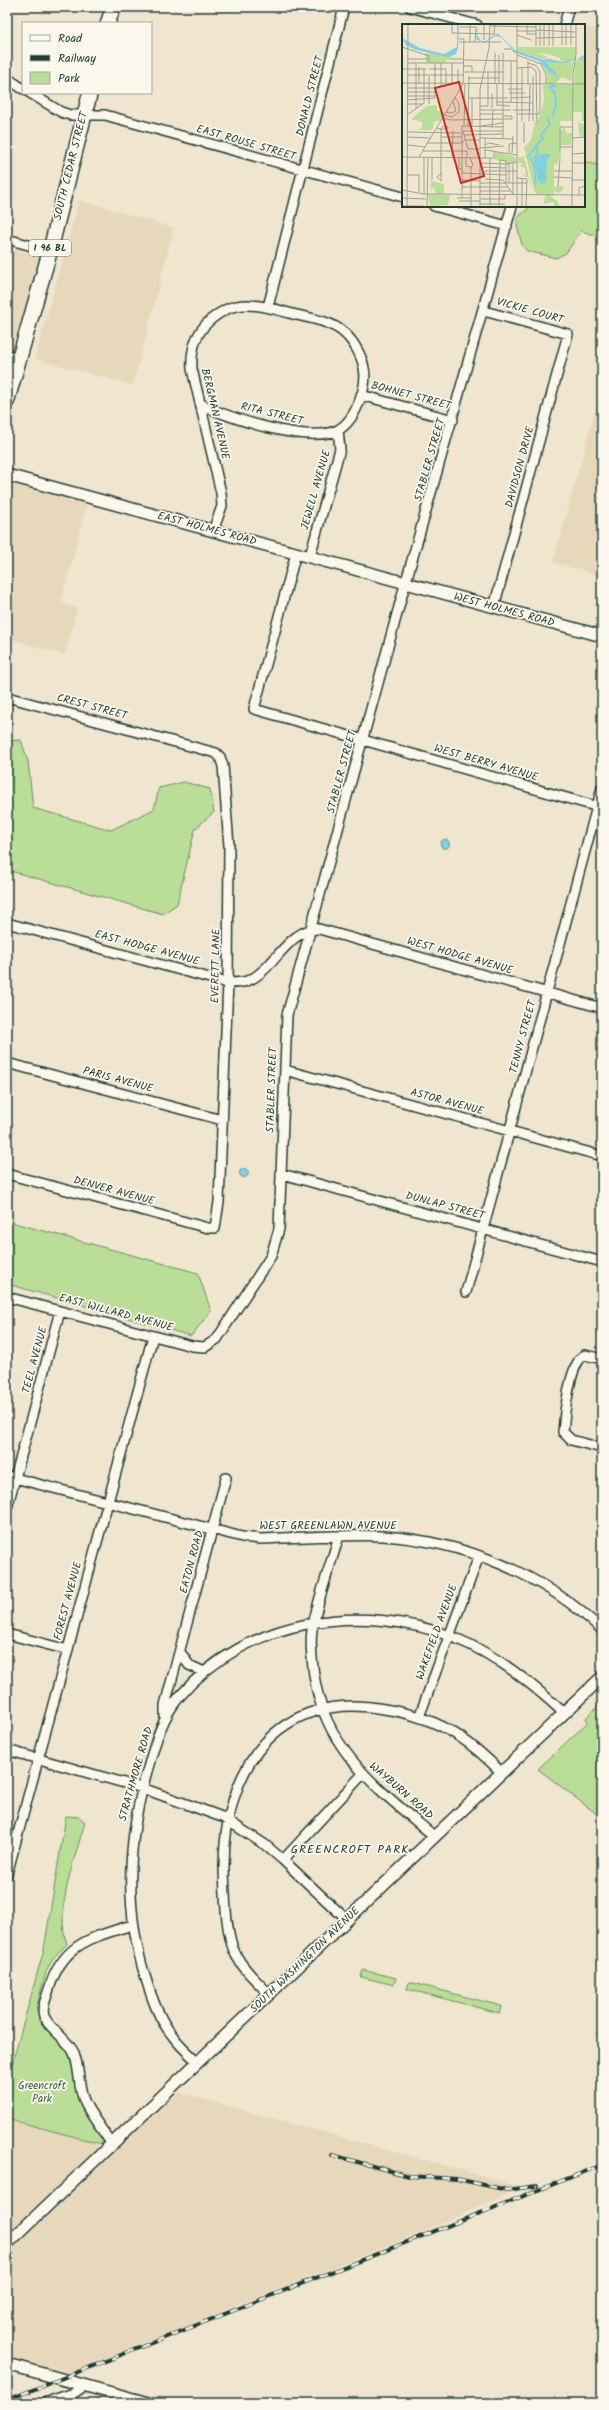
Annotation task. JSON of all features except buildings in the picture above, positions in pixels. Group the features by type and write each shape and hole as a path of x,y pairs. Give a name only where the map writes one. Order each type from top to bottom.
{"main road":[{"path":"108,22 113,7"},
{"name":"SOUTH CEDAR STREET","path":"7,402 13,356 50,251 90,94"}],"street":[{"name":"DONALD STREET","path":"268,307 304,170 344,7"},
{"path":"410,7 473,24"},
{"path":"564,24 569,7"},
{"path":"7,78 22,87"},
{"name":"EAST ROUSE STREET","path":"32,94 61,112 83,116 97,114 105,115 402,197"},
{"path":"438,207 507,226"},
{"name":"STABLER STREET","path":"217,1339 275,1248 279,1230 288,1015 406,583 454,420 512,207"},
{"path":"7,239 50,251"},
{"path":"268,307 331,325 344,332 356,348 364,369 361,395 346,424 338,430"},
{"name":"BERGMAN AVENUE","path":"213,531 222,506 221,493 192,370 193,342 213,317 230,308 268,307"},
{"name":"VICKIE COURT","path":"484,311 568,334"},
{"name":"DAVIDSON DRIVE","path":"494,607 568,334"},
{"name":"BOHNET STREET","path":"361,395 454,420"},
{"name":"RITA STREET","path":"201,404 241,419 305,435 320,435 338,430"},
{"name":"JEWELL AVENUE","path":"310,556 340,449 338,430"},
{"name":"EAST HOLMES ROAD","path":"7,475 406,583"},
{"name":"WEST BERRY AVENUE","path":"296,553 254,709 599,807"},
{"name":"WEST HOLMES ROAD","path":"406,583 602,636"},
{"name":"CREST STREET","path":"7,697 170,741"},
{"name":"EVERETT LANE","path":"170,741 216,753 220,757 223,766 229,846 228,982 219,1202 215,1228"},
{"name":"TENNY STREET","path":"466,1292 547,992 599,807 602,788"},
{"name":"EAST HODGE AVENUE","path":"7,923 228,982 248,981 299,935 311,929"},
{"name":"WEST HODGE AVENUE","path":"311,929 319,929 602,1008"},
{"name":"PARIS AVENUE","path":"7,1062 222,1120"},
{"name":"ASTOR AVENUE","path":"285,1070 602,1156"},
{"name":"DENVER AVENUE","path":"7,1174 208,1228 215,1228"},
{"name":"DUNLAP STREET","path":"282,1174 602,1262"},
{"name":"EAST WILLARD AVENUE","path":"7,1297 199,1348 212,1344 217,1339"},
{"name":"TEEL AVENUE","path":"7,1508 11,1477 60,1311"},
{"name":"FOREST AVENUE","path":"7,1874 153,1336"},
{"path":"602,1359 585,1355 580,1356 577,1361 564,1412 563,1432 566,1437 602,1448"},
{"name":"WEST GREENLAWN AVENUE","path":"11,1477 212,1531 261,1539 339,1536 416,1540 479,1556 518,1572 543,1586 576,1608 602,1630"},
{"name":"EATON ROAD","path":"165,1717 165,1706 226,1478"},
{"name":"WAYBURN ROAD","path":"339,1536 314,1622 312,1637 313,1668 316,1690 337,1740 362,1775 435,1837"},
{"name":"WAKEFIELD AVENUE","path":"419,1717 479,1556"},
{"name":"STRATHMORE ROAD","path":"198,2062 172,2035 160,2016 140,1962 132,1925 130,1865 132,1833 142,1788 165,1717 179,1697 204,1672 242,1646 289,1626 314,1622 382,1622 416,1627 448,1636 504,1663 524,1678 564,1713"},
{"path":"7,1634 68,1650"},
{"path":"180,1652 189,1665 204,1672"},
{"name":"SOUTH WASHINGTON AVENUE","path":"7,2244 602,1677"},
{"path":"269,1994 243,1968 235,1954 231,1940 224,1884 224,1857 228,1820 234,1793 242,1775 263,1744 289,1724 323,1709 359,1705 419,1717 460,1737 502,1773"},
{"path":"7,1750 142,1788 196,1806 228,1820 284,1860 347,1920"},
{"path":"284,1860 362,1775"},
{"path":"112,2144 85,2103 73,2052 43,2015 54,1973 68,1953 88,1940 132,1925"},
{"path":"7,2364 148,2403"},
{"path":"44,2403 74,2393 84,2386"}],"shaded area":[{"path":"585,26 602,31 602,170 585,165"},
{"path":"79,200 174,228 133,385 35,359"},
{"path":"7,247 41,256 14,357 7,355"},
{"path":"602,386 602,576 553,562"},
{"path":"7,482 87,503 61,603 77,608 65,655 7,638"},
{"path":"177,2092 523,2187 424,2231 69,2373 7,2356 7,2253"},
{"path":"7,2119 102,2144 7,2234"}],"green space":[{"path":"585,161 602,167 602,237 581,231 566,253 556,258 527,251 522,245 517,226 517,218 530,207 585,207"},
{"path":"21,740 28,761 33,808 111,830 154,809 159,788 184,782 210,789 214,812 195,829 177,904 163,914 7,870 7,741"},
{"path":"7,1221 198,1273 211,1311 191,1336 11,1285 7,1280"},
{"path":"602,1702 602,1818 538,1769 588,1722 586,1718"},
{"name":"Greencroft Park","path":"66,1816 79,1817 85,1822 72,1867 65,1899 63,1915 67,1944 54,1957 46,1972 36,2009 40,2019 69,2054 82,2107 102,2138 102,2144 7,2119 7,2082 44,1949"},
{"path":"363,1970 396,1978 394,1985 361,1977"},
{"path":"409,1982 501,2006 499,2013 407,1989"}],"water":[{"path":"445,839 450,844 445,849 440,844"},
{"path":"244,1168 249,1173 244,1178 239,1173"}],"railway":[{"path":"332,2155 409,2176 457,2179 507,2190 537,2186"},
{"path":"7,2400 602,2165"}],"district":[{"name":"GREENCROFT PARK","path":"350,1849"}]}
